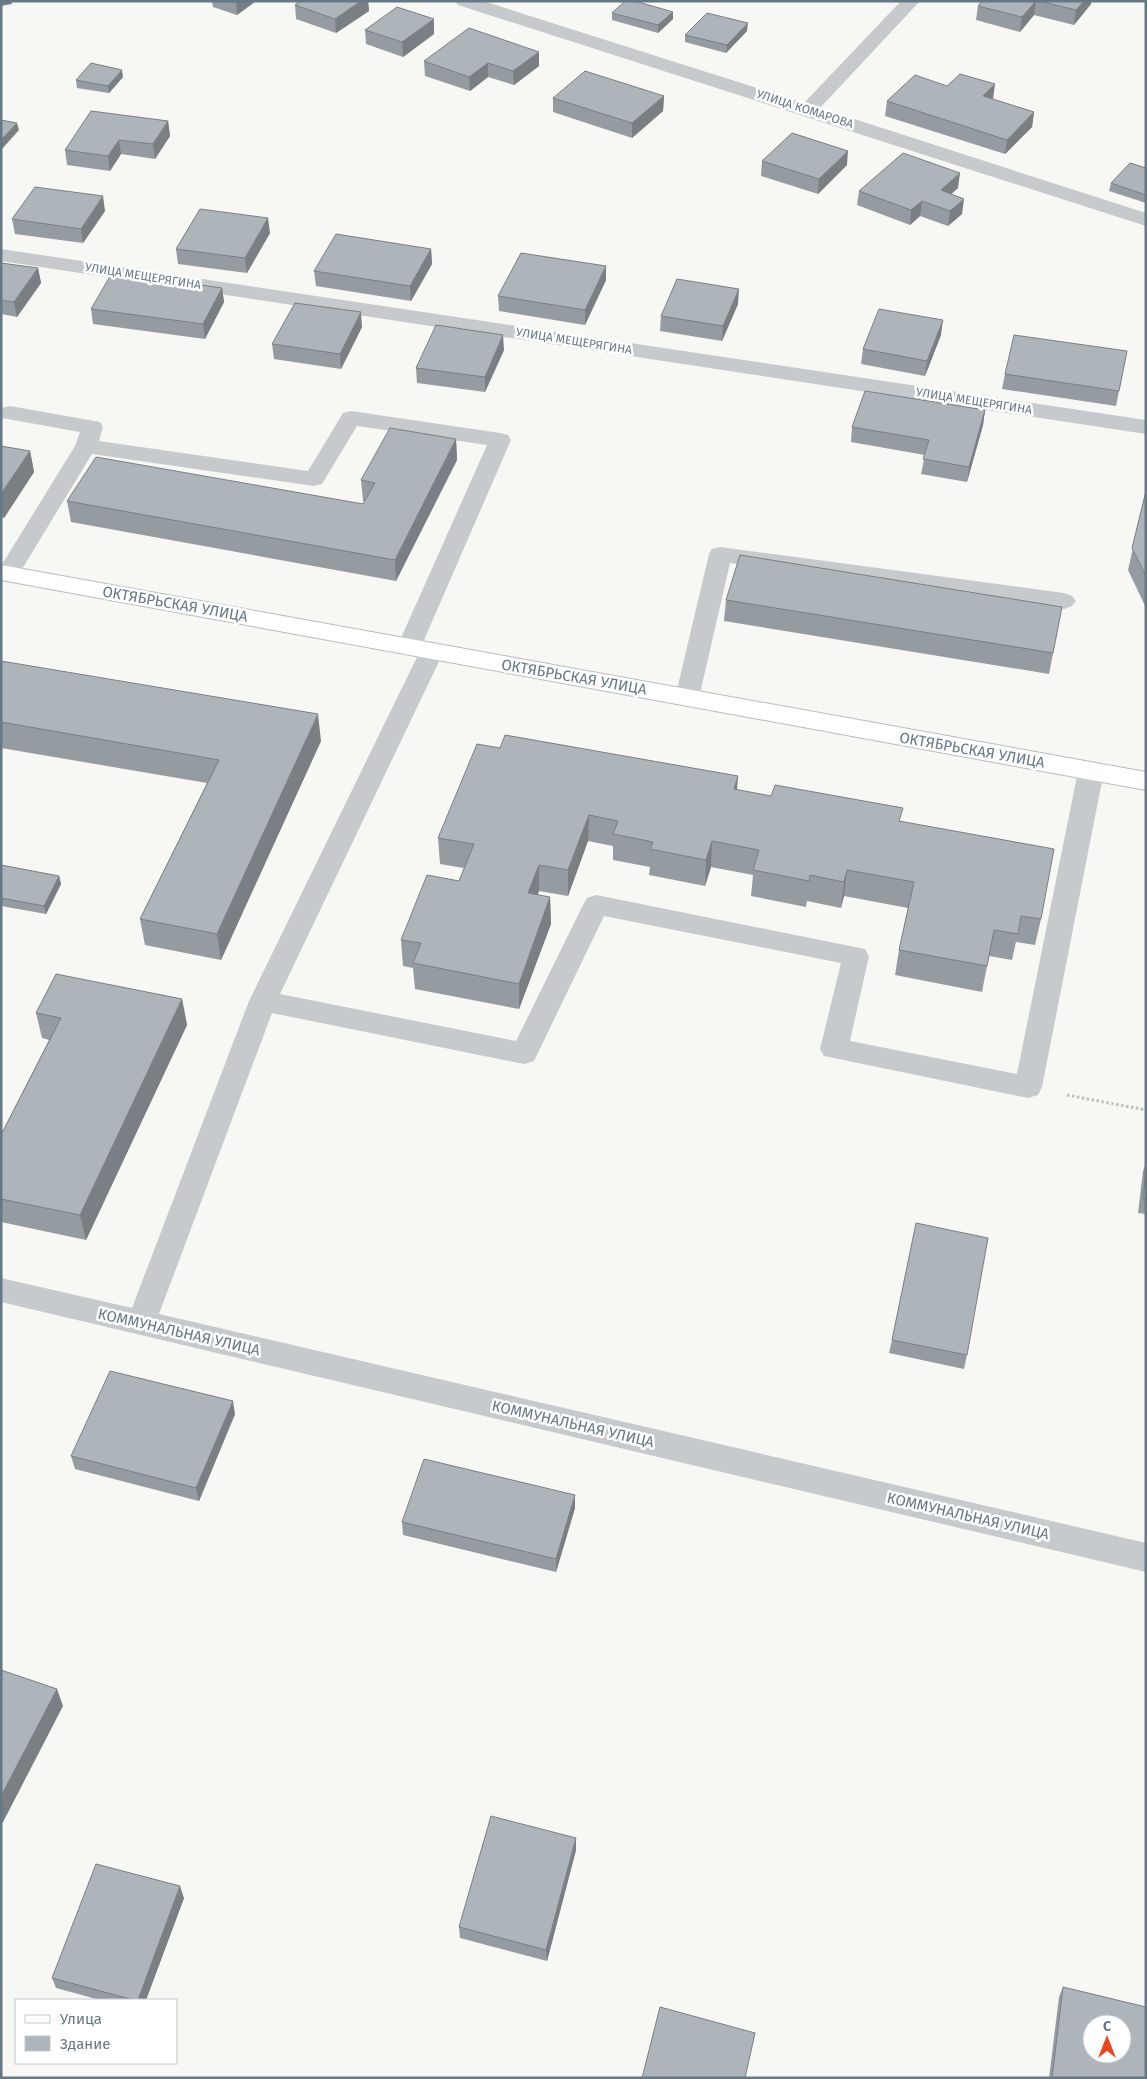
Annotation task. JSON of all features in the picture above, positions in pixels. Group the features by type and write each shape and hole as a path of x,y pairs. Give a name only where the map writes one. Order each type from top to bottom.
{"main road":[{"name":"ОКТЯБРЬСКАЯ УЛИЦА","path":"4,573 1146,782"}],"street":[{"name":"УЛИЦА КОМАРОВА","path":"464,1 1146,220"},
{"path":"808,110 911,1"},
{"name":"УЛИЦА МЕЩЕРЯГИНА","path":"1,254 1146,427"},
{"path":"4,573 86,446 92,428 10,413"},
{"path":"86,446 314,479 351,418 500,440 421,649 263,1001 141,1323"},
{"path":"687,698 720,554 1064,601"},
{"path":"263,1001 524,1053 596,906 856,956 834,1049 1028,1086 1091,771"},
{"name":"КОММУНАЛЬНАЯ УЛИЦА","path":"1,1290 1146,1558"}],"path":[{"path":"1028,1086 1146,1110"}],"building":[{"path":"300,1 361,1 335,19 295,5"},
{"path":"625,1 635,1 673,12 658,25 612,13"},
{"path":"982,1 1036,1 1022,17 978,6"},
{"path":"1039,1 1084,1 1076,10"},
{"path":"397,7 434,19 402,42 365,30"},
{"path":"707,13 748,23 727,45 685,35"},
{"path":"469,28 539,52 513,71 488,63 469,77 424,61"},
{"path":"91,63 122,70 108,86 76,80"},
{"path":"585,71 664,96 632,123 553,98"},
{"path":"960,74 995,84 983,96 1034,112 1007,140 887,101 915,75 947,86"},
{"path":"91,111 168,121 153,144 119,140 108,156 65,150"},
{"path":"1,120 17,123 1,140"},
{"path":"792,133 848,151 819,179 762,161"},
{"path":"903,153 960,173 941,190 964,199 950,211 922,201 911,210 859,191"},
{"path":"1130,163 1146,168 1146,195 1111,183"},
{"path":"35,187 103,196 81,229 12,219"},
{"path":"200,209 268,218 245,258 176,249"},
{"path":"336,234 431,249 410,286 314,271"},
{"path":"521,253 606,266 585,310 498,296"},
{"path":"1,263 38,268 14,302 1,300"},
{"path":"112,273 222,288 203,324 91,309"},
{"path":"677,279 739,289 723,326 661,316"},
{"path":"295,303 361,312 340,354 272,344"},
{"path":"879,309 943,320 927,361 863,349"},
{"path":"436,325 503,335 485,377 416,368"},
{"path":"1014,335 1127,351 1119,391 1005,374"},
{"path":"865,391 985,410 969,467 923,459 929,440 852,427"},
{"path":"390,428 456,439 395,560 67,501 96,457 363,504 375,483 361,480"},
{"path":"1,446 30,451 1,494"},
{"path":"1146,491 1146,576 1132,548"},
{"path":"740,555 1062,607 1053,653 726,600"},
{"path":"1,661 318,714 217,934 140,919 219,760 1,722"},
{"path":"505,735 738,776 734,789 771,796 775,785 903,808 899,821 1054,849 1041,919 1021,916 1018,934 994,930 987,966 899,950 914,882 847,870 844,882 810,875 809,881 753,870 759,850 712,841 706,860 650,849 653,842 613,834 618,821 589,815 568,870 539,865 528,893 550,897 519,984 413,963 421,943 401,940 427,875 459,881 474,844 438,838 477,744 500,748"},
{"path":"1,865 59,876 44,906 1,898"},
{"path":"56,974 182,999 80,1215 1,1199 1,1131 3,1131 61,1018 36,1013"},
{"path":"1146,1172 1146,1199 1143,1199"},
{"path":"916,1223 988,1238 967,1355 892,1340"},
{"path":"110,1371 233,1401 196,1488 71,1456"},
{"path":"424,1459 575,1495 556,1559 402,1522"},
{"path":"1,1670 57,1689 1,1796"},
{"path":"491,1816 576,1838 546,1950 459,1927"},
{"path":"96,1864 180,1886 138,1999 130,1999 52,1978"},
{"path":"1063,1987 1146,2007 1146,2078 1052,2078"},
{"path":"660,2007 755,2033 745,2078 642,2078"}]}
